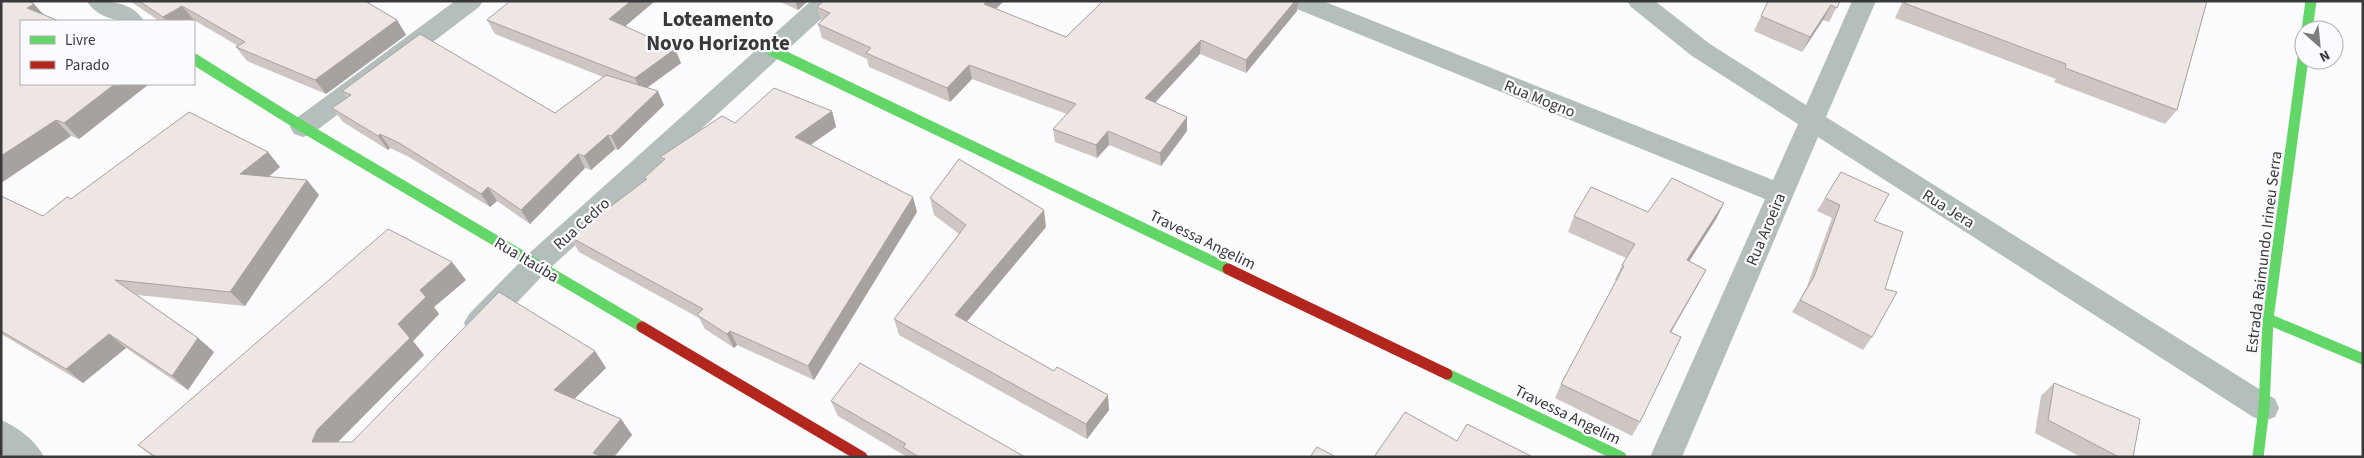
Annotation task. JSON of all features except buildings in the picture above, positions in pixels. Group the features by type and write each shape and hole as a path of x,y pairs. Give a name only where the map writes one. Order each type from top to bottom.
{"street":[{"path":"303,127 471,1"},
{"name":"Rua Cedro","path":"459,343 536,264 826,1"},
{"name":"Rua Mogno","path":"1300,1 1780,194"},
{"name":"Rua Jera","path":"1639,1 1701,50 2264,408"},
{"name":"Rua Aroeira","path":"1666,457 1864,1"},
{"path":"2308,20 2311,1"},
{"path":"104,2 131,20"},
{"name":"Travessa Angelim","path":"771,50 1621,457"},
{"name":"Rua Itaúba","path":"195,61 303,127 862,457"},
{"name":"Estrada Raimundo Irineu Serra","path":"2258,457 2264,408 2268,319 2301,70"},
{"path":"2268,319 2363,360"},
{"path":"1,434 28,457"}],"traffic: fast":[{"path":"2308,20 2311,1"},
{"path":"771,50 1228,269"},
{"path":"195,60 303,127 642,327"},
{"path":"2258,457 2264,408 2268,319 2301,70"},
{"path":"2268,319 2363,359"},
{"path":"1447,374 1621,457"}],"traffic: jam":[{"path":"1228,269 1447,374"},
{"path":"642,327 862,457"}],"district":[{"name":"Loteamento Novo Horizonte","path":"718,31"}]}
